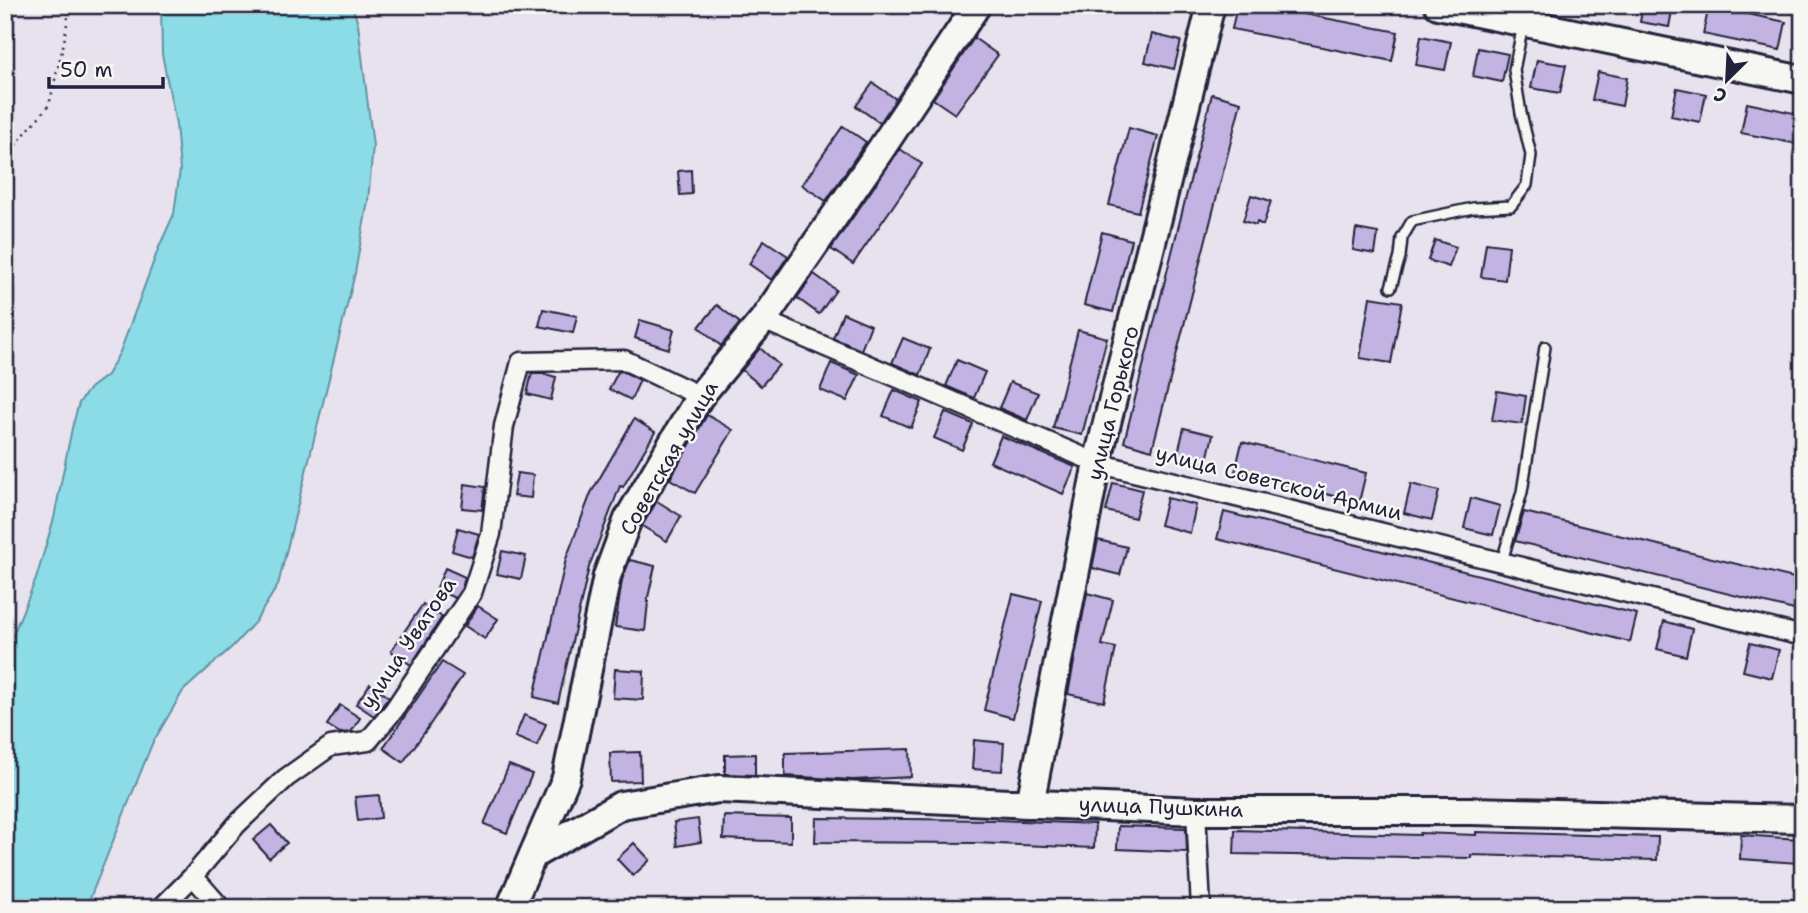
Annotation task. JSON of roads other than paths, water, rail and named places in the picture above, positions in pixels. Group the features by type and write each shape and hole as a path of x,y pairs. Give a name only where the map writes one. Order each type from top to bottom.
{"street":[{"name":"Советская улица","path":"510,908 566,778 607,576 628,519 700,396 763,320 977,5"},
{"name":"улица Горького","path":"1030,804 1097,463 1212,5"},
{"path":"1438,5 1803,80"},
{"name":"улица Советской Армии","path":"763,320 1097,463 1803,636"},
{"name":"улица Уватова","path":"193,876 237,824 286,778 331,746 368,741 394,710 472,593 491,534 504,426 521,362 624,360 700,396"},
{"name":"улица Пушкина","path":"533,855 621,805 719,789 1196,811 1471,811 1803,819"},
{"path":"1196,811 1201,908"},
{"path":"161,908 193,876 221,908"}],"lane":[{"path":"1391,287 1400,257 1402,238 1412,221 1473,208 1511,206 1527,185 1531,155 1514,70 1523,23"},
{"path":"1502,561 1522,492 1545,347"}],"water":[{"path":"161,5 352,5 358,24 373,146 368,201 355,273 278,585 255,622 233,646 183,691 152,744 86,908 5,908 5,654 36,579 54,518 79,403 90,388 107,375 120,352 174,214 180,170 176,124 162,54"}]}
